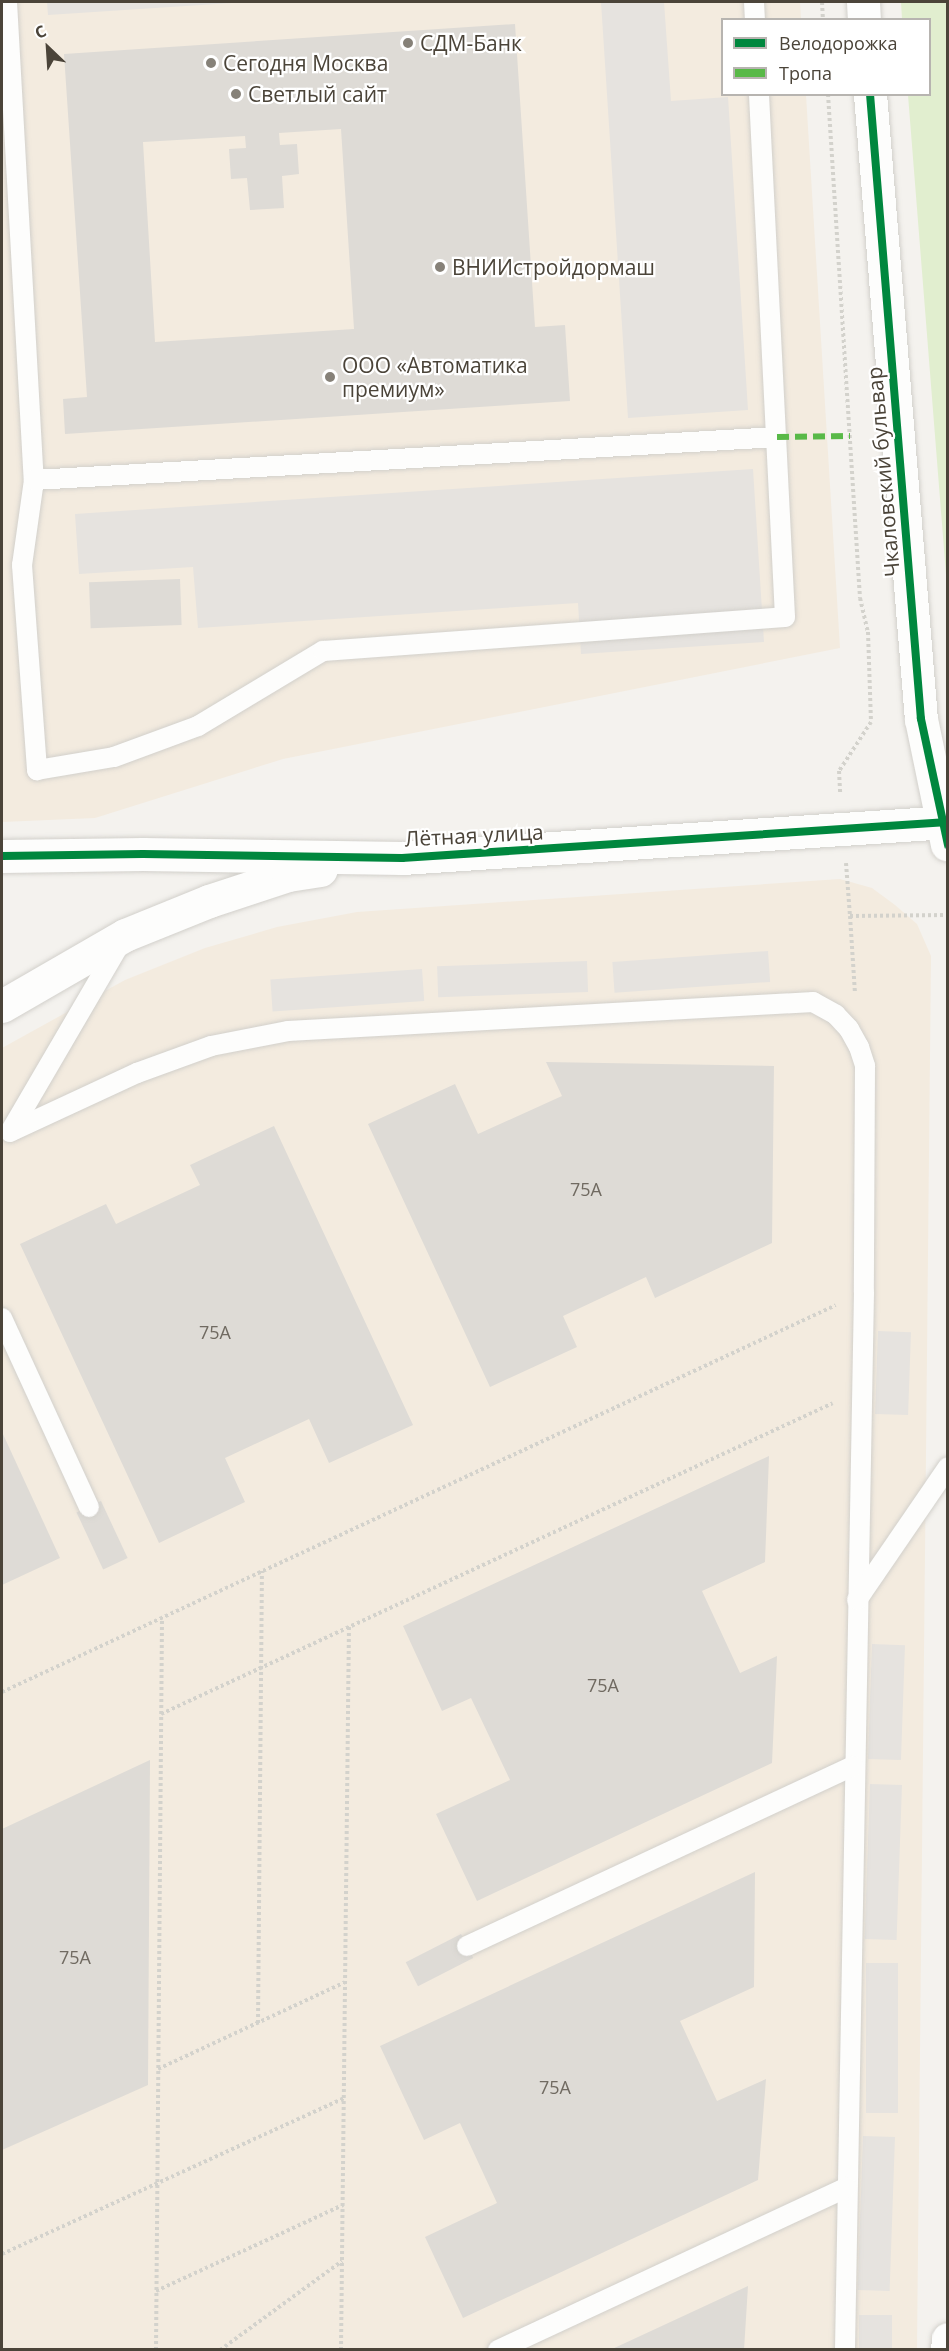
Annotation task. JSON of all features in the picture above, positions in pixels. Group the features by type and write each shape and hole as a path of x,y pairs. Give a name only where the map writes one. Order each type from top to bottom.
{"street":[{"path":"863,2 864,18"},
{"name":"Чкаловский бульвар","path":"870,96 921,719 946,830"},
{"name":"Лётная улица","path":"2,856 143,854 402,858 946,830"},
{"path":"2,1006 125,935 208,901 288,875 402,858"},
{"path":"947,2349 948,2339"}],"lane":[{"path":"7,2 34,480 22,565 37,770 114,757 198,726 322,651 785,617 759,96"},
{"path":"754,2 755,18"},
{"path":"34,480 777,436"},
{"path":"7,1134 125,935"},
{"path":"7,1134 136,1073 211,1046 288,1031 813,1002 836,1015 849,1029 859,1047 865,1066 864,1292 853,1767 845,2349"},
{"path":"2,1318 89,1507"},
{"path":"857,1600 948,1467"},
{"path":"467,1946 853,1767"},
{"path":"498,2349 848,2187"}],"path":[{"path":"822,2 823,18"},
{"path":"828,96 860,598 868,632 871,722"},
{"path":"850,916 859,1047"},
{"path":"2,1692 864,1292"},
{"path":"161,1714 861,1390"},
{"path":"258,2023 262,1570"},
{"path":"156,2349 162,1617"},
{"path":"341,2349 349,1627"},
{"path":"158,2069 345,1982"},
{"path":"2,2254 344,2098"},
{"path":"156,2291 343,2205"},
{"path":"220,2349 342,2261"}],"shaded area":[{"path":"2,2 800,2 801,18 721,18 721,96 806,96 840,648 283,759 95,818 2,822"},
{"path":"47,2 247,2 48,15"},
{"path":"601,2 664,2 671,101 728,97 748,410 628,418"},
{"path":"753,469 764,642 581,654 578,603 198,628 193,567 79,574 75,514"},
{"path":"840,879 872,888 895,905 917,924 931,956 917,2349 2,2349 2,1048 125,980 205,948 277,927 357,912"},
{"path":"768,951 770,982 615,993 612,962"},
{"path":"587,961 588,992 438,997 437,966"},
{"path":"422,969 424,1001 273,1012 270,980"},
{"path":"878,1331 911,1332 908,1415 875,1414"},
{"path":"872,1644 905,1645 901,1760 868,1759"},
{"path":"870,1784 902,1785 897,1940 865,1939"},
{"path":"866,1963 898,1963 898,2113 866,2113"},
{"path":"863,2136 895,2137 890,2291 858,2290"},
{"path":"859,2315 892,2315 892,2349 859,2349"}],"green space":[{"path":"901,2 947,2 947,587 908,96 931,96 931,18 902,18"}],"building":[{"name":"ВНИИстройдормаш","path":"515,24 535,327 565,325 570,401 65,434 63,399 87,397 64,54","holes":["341,129 354,329 155,342 143,142 245,136 246,148 229,149 231,179 247,178 250,210 284,208 282,176 299,174 297,144 280,145 279,133"]},
{"path":"180,579 182,625 91,628 89,582"},
{"path":"546,1062 774,1066 772,1243 655,1298 646,1277 563,1316 577,1347 490,1387 368,1124 455,1084 478,1134 562,1096"},
{"path":"274,1126 413,1425 329,1463 309,1419 225,1458 245,1502 159,1543 20,1244 106,1204 116,1224 200,1185 190,1165"},
{"path":"2,1432 60,1558 2,1585"},
{"path":"769,1456 765,1562 702,1591 740,1673 777,1656 772,1763 477,1901 436,1814 510,1780 471,1698 442,1711 403,1626"},
{"path":"101,1501 128,1558 103,1570 77,1512"},
{"path":"150,1760 148,2085 2,2150 2,1829"},
{"path":"755,1872 754,1987 680,2021 717,2101 766,2079 758,2180 463,2318 425,2237 497,2203 460,2123 424,2140 380,2046"},
{"path":"461,1934 473,1958 418,1986 406,1962"},
{"path":"748,2286 744,2350 610,2350"}],"marked path":[{"path":"777,437 850,436"}],"cycle path":[{"path":"870,96 921,719 948,845"},
{"path":"2,856 143,854 402,858 948,822"}],"place":[{"name":"СДМ-Банк","path":"408,43"},
{"name":"Сегодня Москва","path":"211,63"},
{"name":"Светлый сайт","path":"236,94"},
{"name":"ВНИИстройдормаш","path":"440,267"},
{"name":"ООО «Автоматика премиум»","path":"330,377"}]}
